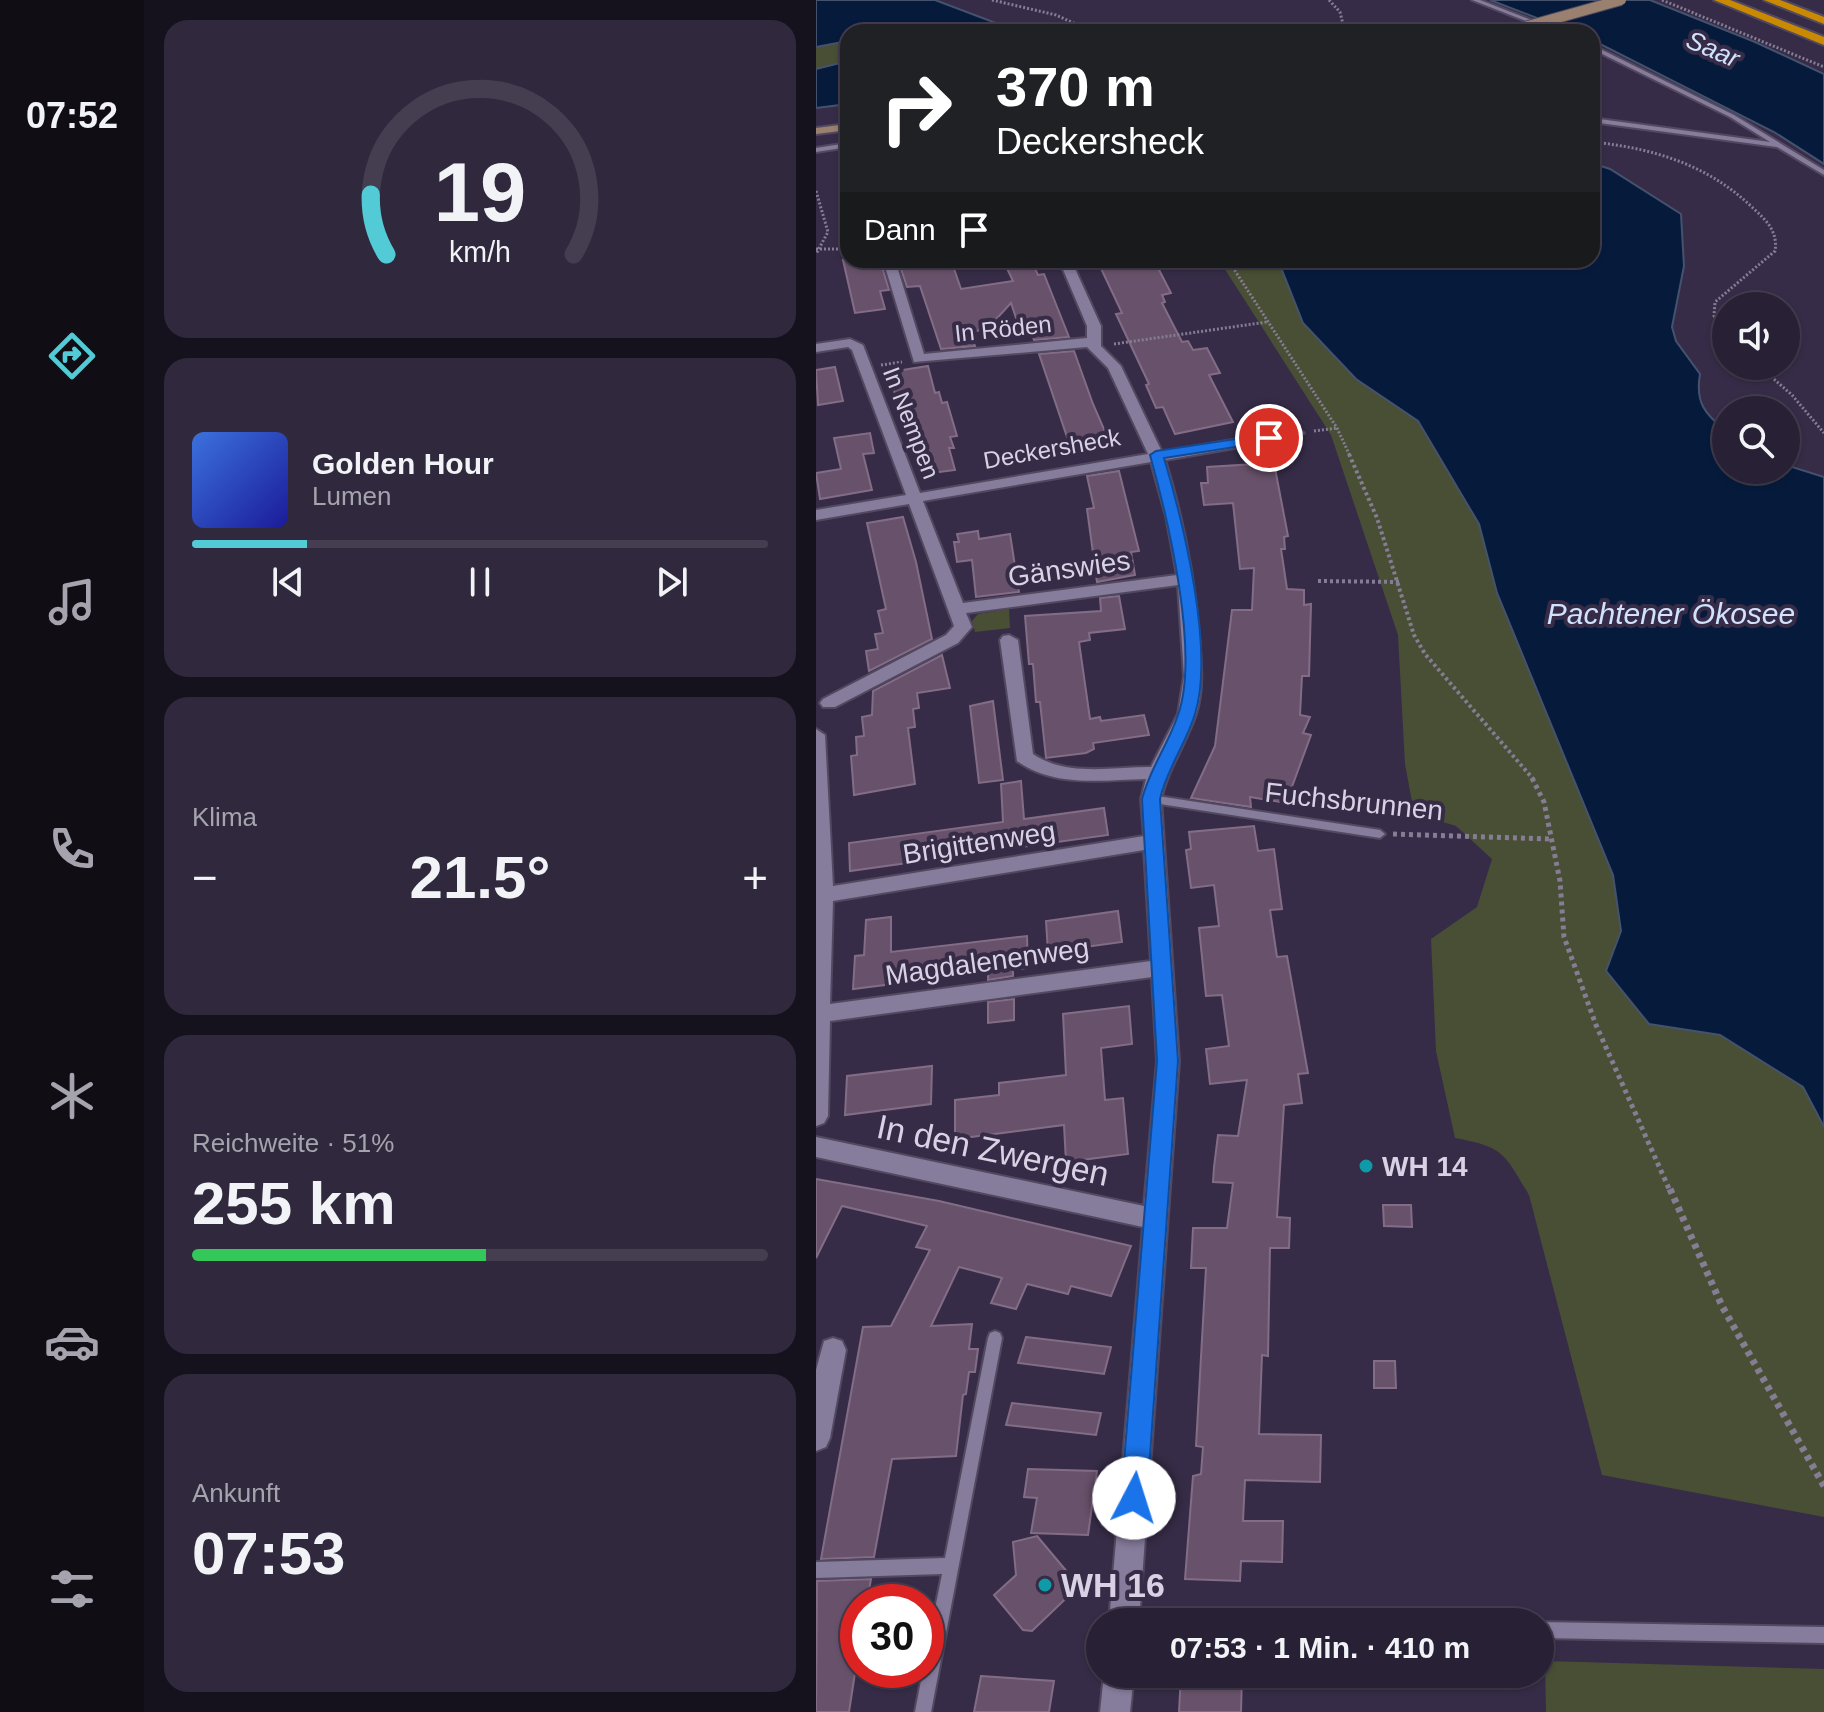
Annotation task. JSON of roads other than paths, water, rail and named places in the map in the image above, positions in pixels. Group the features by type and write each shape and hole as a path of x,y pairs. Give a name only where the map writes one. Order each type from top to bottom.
{"highway":[{"path":"1720,0 1824,41"},
{"path":"1770,0 1824,21"},
{"path":"1796,0 1824,11"}],"street":[{"path":"1536,24 1621,0"},
{"path":"816,131 840,128"},
{"name":"In Röden","path":"891,268 919,359 1093,345"},
{"path":"1069,268 1094,326 1093,345 1114,366 1156,455 1174,516 1186,579 1193,676 1187,714 1157,773 1151,799 1168,1061 1125,1608"},
{"name":"In Nempen","path":"816,348 855,345 866,366 959,609"},
{"name":"Deckersheck","path":"816,515 1156,455 1302,433"},
{"name":"Gänswies","path":"959,609 1186,579"},
{"path":"829,703 952,639 963,627 959,609"},
{"path":"1009,640 1024,757 1035,768 1052,772 1157,773"},
{"path":"816,735 819,895 816,1116"},
{"name":"Brigittenweg","path":"819,895 1152,842"},
{"name":"Magdalenenweg","path":"819,1003 1162,968"},
{"name":"In den Zwergen","path":"816,1147 1156,1219"},
{"path":"816,1438 833,1350"},
{"path":"1115,1712 1118,1688"}],"lane":[{"path":"1475,0 1538,24"},
{"path":"1600,51 1754,129 1824,173"},
{"path":"1600,121 1781,145"},
{"path":"1728,138 1754,129"},
{"path":"816,150 840,146"},
{"name":"Fuchsbrunnen","path":"1151,799 1380,834"},
{"path":"923,1712 995,1338"},
{"path":"816,1570 951,1566"},
{"path":"1554,1630 1824,1635"}],"water":[{"path":"816,0 935,0 998,24 840,24 840,42 816,47"},
{"name":"Saar","path":"1490,0 1650,0 1755,42 1824,74 1824,164 1774,132 1600,44 1600,24 1553,24"},
{"path":"840,63 840,105 816,108 816,69"},
{"name":"Pachtener Ökosee","path":"1600,166 1681,214 1684,266 1672,327 1676,341 1700,374 1700,400 1712,419 1712,484 1800,484 1800,469 1824,477 1824,1127 1803,1087 1720,1035 1649,1024 1606,971 1621,931 1613,875 1497,593 1479,524 1418,421 1356,379 1303,323 1281,268 1600,268"}],"place":[{"name":"WH 14","path":"1366,1166"},
{"name":"WH 16","path":"1045,1585"}]}
